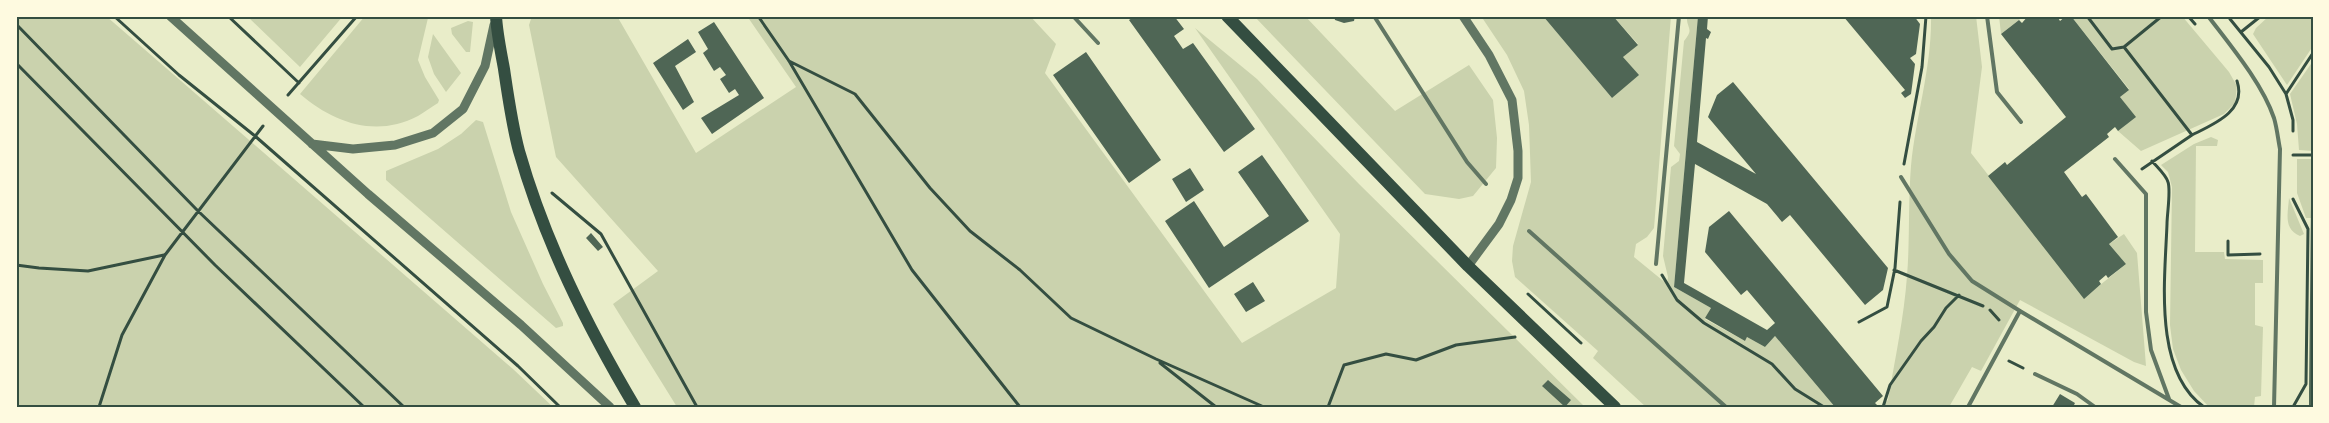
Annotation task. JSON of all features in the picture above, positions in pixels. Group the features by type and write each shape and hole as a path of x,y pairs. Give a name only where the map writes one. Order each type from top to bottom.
{"main road":[{"path":"1227,16 1468,266 1615,407"},
{"path":"496,17 509,102 519,150 561,270 603,352 635,407"}],"street":[{"path":"170,16 312,144 521,325 610,407"},
{"path":"1463,16 1489,55 1512,100 1518,151 1518,178 1511,200 1499,224 1468,266"},
{"path":"312,144 353,149 394,145 433,134 463,109 485,66 496,17"}],"lane":[{"path":"1073,16 1098,43"},
{"path":"1374,16 1466,162 1486,184"},
{"path":"1656,264 1679,16"},
{"path":"1988,16 1997,92 2021,122"},
{"path":"2208,16 2263,94 2274,118 2280,149 2274,407"},
{"path":"2115,159 2146,194 2146,312 2151,350 2169,399"},
{"path":"1901,178 1948,254 1972,281 2181,407"},
{"path":"1529,231 1726,407"},
{"path":"1968,407 2020,311"},
{"path":"2035,374 2077,394 2095,407"}],"path":[{"path":"114,16 179,76 255,136 518,366 560,407"},
{"path":"228,16 299,83"},
{"path":"288,95 357,16"},
{"path":"758,16 789,61 912,270 1020,407"},
{"path":"2087,16 2112,49 2124,47 2162,16"},
{"path":"2188,16 2200,30"},
{"path":"2228,16 2270,67 2286,94 2293,120 2293,138"},
{"path":"2241,32 2261,16"},
{"path":"16,24 198,211 404,407"},
{"path":"2124,47 2192,135"},
{"path":"2286,94 2313,53"},
{"path":"789,61 855,94 930,188 970,231 1020,270 1071,318 1156,359 1264,407"},
{"path":"16,63 182,232 364,407"},
{"path":"2131,177 2152,161 2232,111 2238,100 2239,87 2235,74"},
{"path":"99,407 122,335 165,255 263,126"},
{"path":"2293,146 2293,164"},
{"path":"2293,155 2313,155"},
{"path":"2152,161 2168,182 2165,322 2170,353 2176,372 2186,390 2204,407"},
{"path":"526,171 601,234 697,407"},
{"path":"2293,190 2293,199 2308,229 2306,384 2293,407"},
{"path":"2228,241 2228,255 2260,254"},
{"path":"16,265 88,270 165,255"},
{"path":"1656,264 1677,300 1704,323 1772,364 1795,389 1824,407"},
{"path":"1894,270 1959,295 1989,309 2010,332"},
{"path":"1528,294 1581,343"},
{"path":"1883,407 1890,385 1946,308 1959,295"},
{"path":"1328,407 1344,365 1386,354 1416,360 1456,345 1514,336 1520,342"},
{"path":"1156,359 1216,407"}],"green space":[{"path":"16,16 106,16 513,369 553,407 16,407"},
{"path":"247,16 343,16 300,67"},
{"path":"365,16 426,16 428,18 418,60 425,77 439,100 438,103 418,116 402,123 387,126 371,126 341,120 327,113 300,94"},
{"path":"532,16 617,16 696,153 796,87 747,16 1030,16 1056,44 1045,73 1242,343 1336,288 1340,234 1195,28 1257,79 1359,184 1585,407 677,407 613,304 658,271 556,157 529,25"},
{"path":"1254,16 1305,16 1395,111 1469,65 1493,100 1497,138 1496,168 1473,196 1459,199 1425,194"},
{"path":"1481,16 1543,16 1612,98 1638,75 1623,57 1638,44 1613,16 1671,16 1654,228 1647,237 1636,244 1634,257 1667,284 1668,277 1663,256 1671,167 1679,161 1680,154 1674,146 1684,41 1690,31 1687,16 1698,16 1674,287 1711,308 1705,319 1745,341 1747,337 1765,347 1775,336 1835,407 1646,407 1593,358 1598,351 1515,277 1512,261 1513,246 1531,182 1529,125 1524,91 1507,55"},
{"path":"1931,16 1976,16 1982,67 1971,153 2084,298 2126,264 2109,244 2124,234 2137,253 2146,366 2134,362 2020,300 1981,371 1972,367 1949,407 1880,407 1888,400 1904,307 1908,262 1911,166 1929,54"},
{"path":"1999,16 2024,16 2001,34"},
{"path":"2071,16 2182,16 2229,72 2237,86 2235,103 2224,114 2141,151 2118,131 2135,117 2120,97 2129,89"},
{"path":"2269,16 2313,16 2313,46 2287,85 2253,34 2256,28"},
{"path":"468,21 473,22 470,52 466,52 452,34 451,28"},
{"path":"433,34 461,73 446,92 434,74 428,57"},
{"path":"2313,61 2313,151 2299,150 2297,124 2290,94"},
{"path":"476,120 483,122 511,212 563,326 556,328 386,180 386,171 438,149 461,134"},
{"path":"2211,137 2218,140 2217,146 2196,146 2195,252 2224,252 2225,259 2263,260 2263,283 2255,283 2255,325 2263,327 2261,396 2255,397 2254,407 2209,407 2194,391 2181,370 2173,349 2170,325 2172,187 2168,172 2161,165 2194,144"},
{"path":"2297,159 2313,159 2311,218 2306,218 2297,193"},
{"path":"2289,198 2304,234 2300,236 2289,225"}],"building":[{"path":"1135,16 1174,16 1184,29 1174,36 1183,49 1193,43 1255,129 1224,152 1129,20"},
{"path":"1334,16 1355,16 1354,21 1344,23 1335,20"},
{"path":"1543,16 1613,16 1638,45 1623,57 1639,75 1612,98"},
{"path":"1698,16 1708,16 1707,29 1711,32 1708,39 1706,38 1697,142 1756,174 1708,117 1717,95 1733,82 1888,268 1883,290 1865,305 1790,215 1782,222 1767,204 1695,164 1684,283 1767,330 1775,323 1747,290 1741,295 1705,252 1709,227 1729,211 1883,396 1875,403 1877,405 1875,407 1835,407 1775,336 1765,347 1747,337 1745,341 1705,318 1711,308 1674,287"},
{"path":"1843,16 1914,16 1920,24 1916,54 1910,58 1915,64 1911,94 1905,98 1901,93 1905,90"},
{"path":"2028,16 2057,16 2060,21 2066,16 2071,16 2129,90 2120,97 2136,117 2118,131 2115,127 2107,134 2109,137 2064,172 2082,197 2086,194 2118,237 2109,244 2126,264 2108,278 2106,275 2099,281 2101,284 2084,299 1988,176 2005,162 2007,165 2066,117 2001,34 2019,20 2022,23"},
{"path":"714,22 764,98 712,134 701,118 739,95 735,89 729,93 720,79 726,75 720,67 714,71 703,53 708,49 698,32"},
{"path":"688,39 696,52 675,66 694,102 683,110 653,63"},
{"path":"1086,52 1161,160 1129,183 1053,75"},
{"path":"1262,155 1309,221 1209,288 1165,221 1194,201 1224,247 1269,216 1238,172"},
{"path":"1190,168 1204,190 1186,202 1172,179"},
{"path":"2311,206 2313,407 2309,407 2309,393"},
{"path":"591,233 603,247 598,251 586,238"},
{"path":"1253,282 1265,301 1246,312 1234,294"},
{"path":"1548,380 1571,400 1565,407 1542,386"},
{"path":"2060,394 2075,403 2073,407 2052,407"}]}
